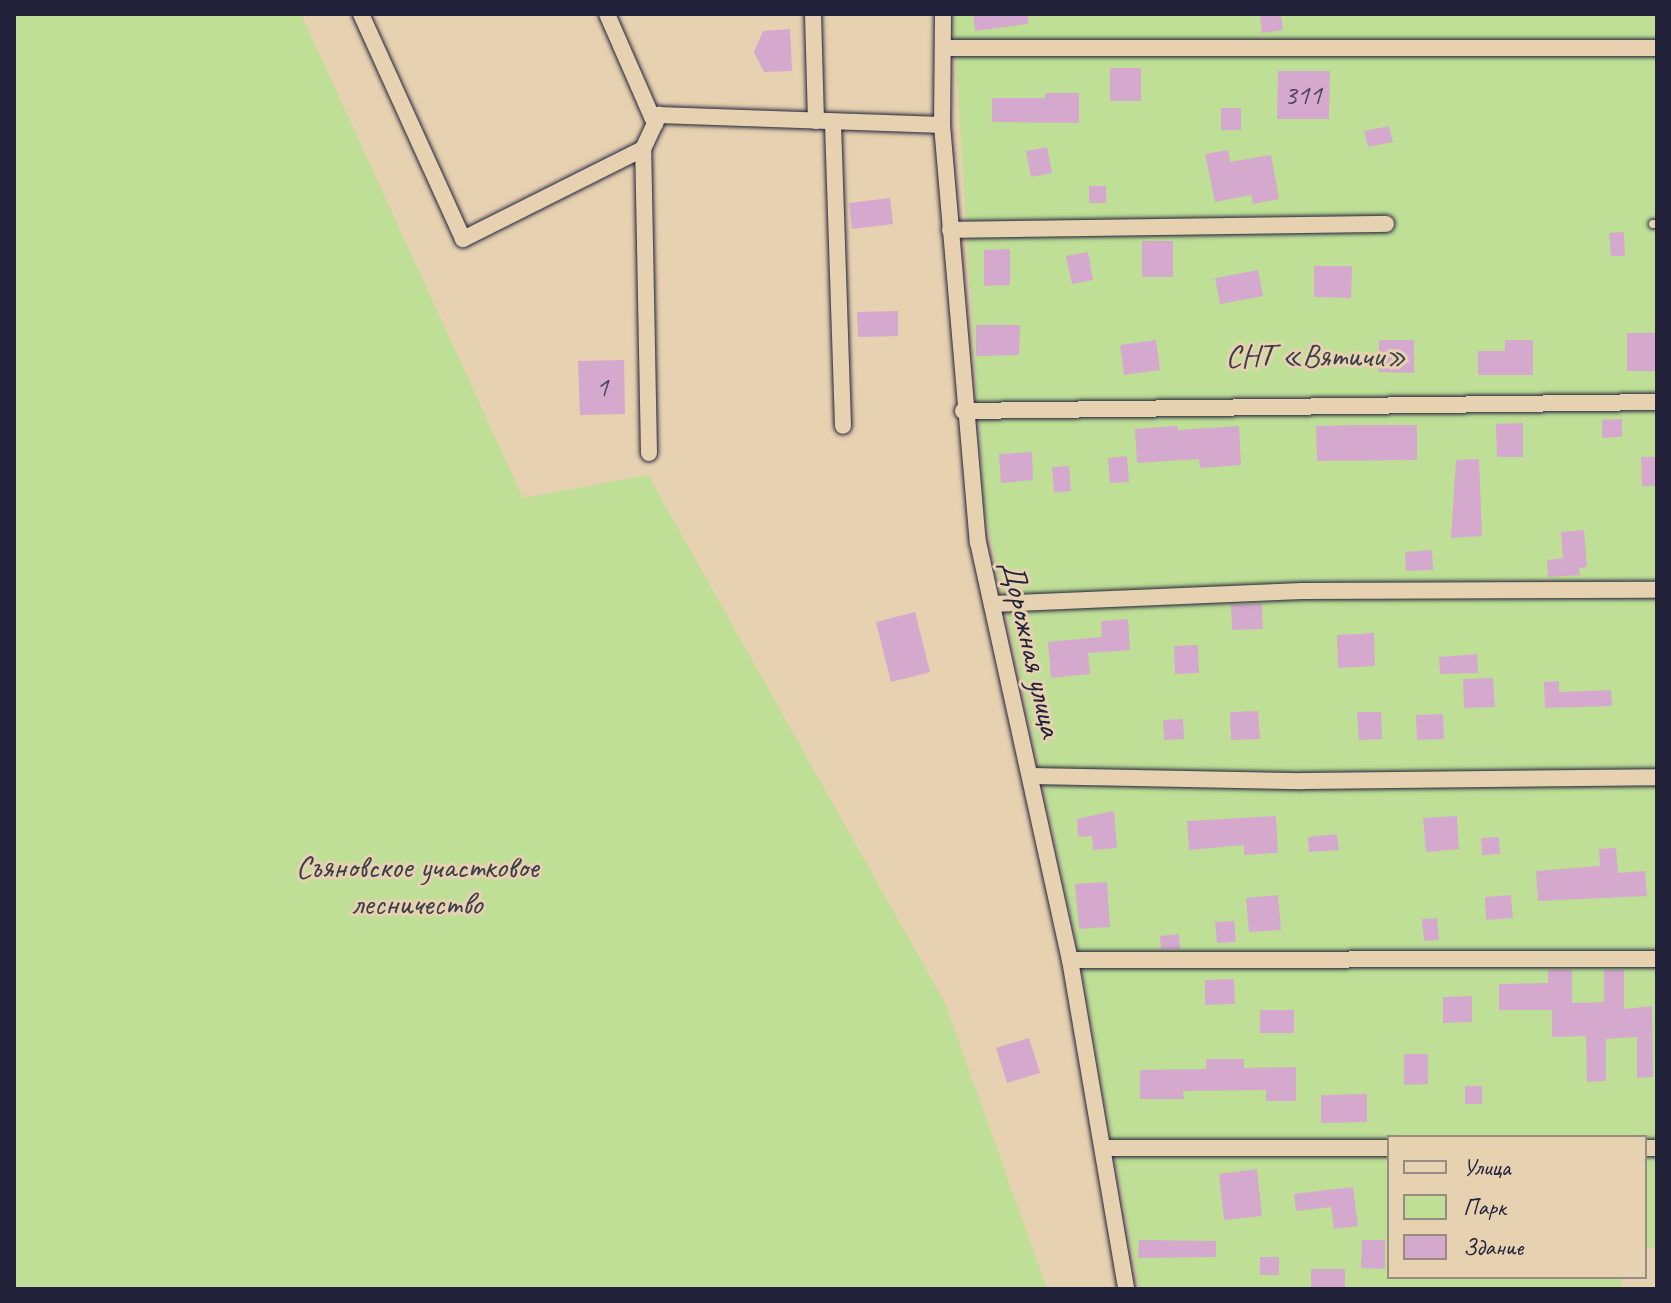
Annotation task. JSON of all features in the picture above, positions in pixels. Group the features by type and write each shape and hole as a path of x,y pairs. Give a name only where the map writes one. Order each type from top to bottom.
{"street":[{"path":"361,14 463,239 643,149"},
{"path":"607,14 655,124"},
{"path":"813,14 825,122 843,426"},
{"name":"Дорожная улица","path":"943,14 942,125 963,411 978,542 1070,960 1126,1289"},
{"path":"943,48 1657,48"},
{"path":"649,453 643,149 659,115 942,125"},
{"path":"950,230 1386,224"},
{"path":"963,411 1657,402"},
{"path":"992,604 1302,591 1657,590"},
{"path":"1031,776 1303,781 1657,777"},
{"path":"1070,960 1657,959"},
{"path":"1103,1148 1387,1148"}],"green space":[{"name":"Съяновское участковое лесничество","path":"14,14 301,14 523,498 648,475 945,1003 1047,1289 14,1289"},
{"name":"СНТ «Вятичи»","path":"953,14 1657,14 1657,1248 1647,1248 1647,1135 1387,1135 1387,1279 1622,1279 1622,1289 1139,1289 1077,944 984,506"}],"building":[{"path":"973,14 1028,14 1028,24 975,31"},
{"path":"1281,14 1283,30 1262,33 1260,15"},
{"path":"790,29 792,71 764,72 754,52 763,31"},
{"path":"1110,68 1141,68 1141,101 1110,101"},
{"path":"1278,71 1330,71 1329,119 1277,119"},
{"path":"1045,93 1079,93 1079,123 992,122 992,98 1045,98"},
{"path":"1221,108 1241,108 1241,130 1221,130"},
{"path":"1389,126 1393,142 1368,147 1364,131"},
{"path":"1047,147 1052,173 1031,177 1026,151"},
{"path":"1228,150 1230,162 1271,155 1279,199 1253,204 1251,195 1215,202 1205,154"},
{"path":"1089,186 1106,186 1106,203 1089,203"},
{"path":"890,198 893,224 852,229 849,203"},
{"path":"1624,232 1625,256 1611,256 1609,233"},
{"path":"1142,241 1173,241 1173,277 1142,277"},
{"path":"1010,249 1010,285 984,286 984,250"},
{"path":"1088,252 1093,280 1072,284 1066,256"},
{"path":"1314,266 1352,266 1351,298 1314,297"},
{"path":"1258,270 1263,296 1220,304 1215,278"},
{"path":"898,311 898,336 858,337 857,312"},
{"path":"976,325 1020,325 1019,355 976,356"},
{"path":"1627,333 1657,333 1657,371 1627,371"},
{"path":"1156,340 1160,370 1124,375 1120,345"},
{"path":"1379,340 1414,340 1414,373 1379,372"},
{"path":"1505,340 1533,340 1533,375 1478,375 1478,351 1505,351"},
{"path":"624,360 625,414 580,415 578,361"},
{"path":"1622,419 1622,437 1602,438 1602,420"},
{"path":"1523,423 1523,457 1497,457 1496,424"},
{"path":"1417,425 1417,460 1317,461 1316,426"},
{"path":"1177,426 1178,430 1239,426 1241,465 1200,468 1199,459 1137,463 1135,429"},
{"path":"1032,452 1033,480 1001,483 999,454"},
{"path":"1127,456 1129,482 1110,483 1108,458"},
{"path":"1641,457 1657,457 1657,486 1642,486"},
{"path":"1479,459 1482,536 1451,538 1456,460"},
{"path":"1069,466 1071,491 1054,493 1052,467"},
{"path":"1584,530 1587,567 1579,568 1580,575 1548,577 1547,560 1563,558 1561,532"},
{"path":"1432,550 1433,570 1406,571 1405,552"},
{"path":"1262,604 1263,629 1232,630 1231,605"},
{"path":"915,612 930,672 891,682 876,622"},
{"path":"1128,619 1130,650 1088,653 1090,674 1051,678 1048,642 1102,637 1101,621"},
{"path":"1374,633 1375,666 1338,668 1337,635"},
{"path":"1198,645 1199,673 1175,674 1174,646"},
{"path":"1477,654 1478,673 1440,674 1439,657"},
{"path":"1493,678 1495,707 1464,708 1463,679"},
{"path":"1559,681 1559,692 1611,690 1612,706 1545,708 1544,682"},
{"path":"1258,711 1260,739 1231,740 1230,712"},
{"path":"1357,712 1381,712 1382,739 1359,740"},
{"path":"1443,714 1444,739 1417,740 1416,715"},
{"path":"1183,719 1184,739 1164,740 1163,720"},
{"path":"1114,811 1117,848 1093,850 1092,836 1078,837 1077,819"},
{"path":"1276,816 1278,853 1244,855 1244,845 1189,850 1187,821"},
{"path":"1457,816 1459,849 1426,852 1423,818"},
{"path":"1337,834 1339,850 1309,852 1308,837"},
{"path":"1499,837 1500,854 1482,855 1481,838"},
{"path":"1616,848 1618,873 1645,871 1647,896 1538,901 1536,871 1600,866 1599,849"},
{"path":"1107,882 1110,927 1079,929 1075,884"},
{"path":"1278,895 1281,930 1249,932 1246,898"},
{"path":"1511,895 1513,918 1486,920 1485,897"},
{"path":"1437,918 1439,940 1424,941 1422,919"},
{"path":"1234,921 1236,942 1217,943 1215,922"},
{"path":"1179,934 1180,949 1161,949 1160,936"},
{"path":"1548,970 1572,970 1572,1003 1604,1002 1604,970 1624,970 1624,1009 1652,1006 1653,1077 1637,1078 1637,1037 1606,1039 1606,1081 1587,1082 1586,1036 1552,1037 1552,1010 1499,1010 1499,984 1548,983"},
{"path":"1234,979 1235,1004 1205,1005 1205,980"},
{"path":"1472,996 1472,1022 1443,1023 1443,997"},
{"path":"1260,1010 1294,1010 1294,1033 1260,1033"},
{"path":"1029,1038 1040,1073 1007,1083 996,1048"},
{"path":"1404,1054 1428,1054 1428,1084 1404,1085"},
{"path":"1206,1059 1244,1059 1244,1068 1296,1067 1296,1101 1266,1101 1266,1090 1183,1091 1184,1099 1140,1099 1140,1070 1206,1069"},
{"path":"1465,1086 1482,1086 1482,1104 1465,1104"},
{"path":"1367,1094 1367,1122 1321,1123 1321,1095"},
{"path":"1257,1169 1262,1216 1224,1220 1219,1174"},
{"path":"1353,1187 1358,1226 1334,1229 1331,1207 1296,1211 1294,1194"},
{"path":"1139,1240 1216,1241 1216,1257 1138,1258"},
{"path":"1362,1240 1385,1240 1385,1269 1361,1268"},
{"path":"1260,1257 1279,1257 1279,1275 1260,1275"},
{"path":"1311,1269 1345,1269 1345,1289 1311,1289"}]}
